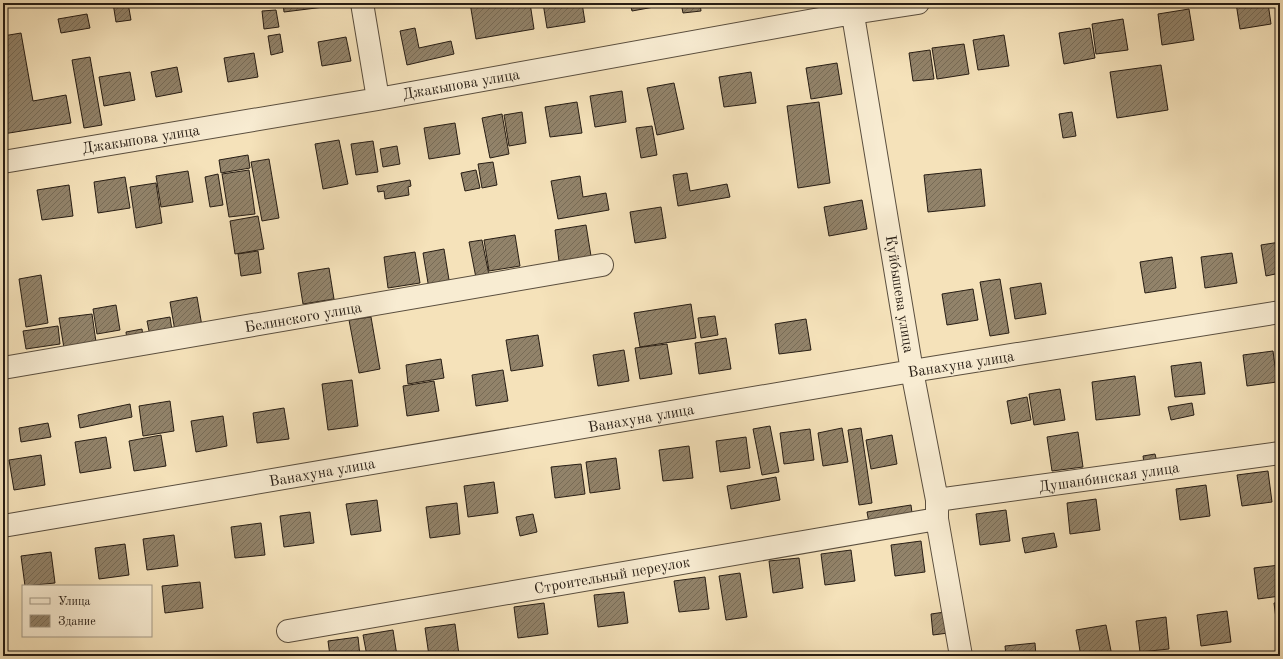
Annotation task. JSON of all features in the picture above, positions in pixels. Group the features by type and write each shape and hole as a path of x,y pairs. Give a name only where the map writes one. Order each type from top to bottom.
{"street":[{"path":"362,3 378,99"},
{"name":"Джакыпова улица","path":"3,162 378,99 852,8 918,3"},
{"name":"Куйбышева улица","path":"852,8 961,656"},
{"name":"Белинского улица","path":"3,368 602,265"},
{"name":"Ванахуна улица","path":"3,526 912,371 1280,312"},
{"name":"Душанбинская улица","path":"937,510 1280,453"},
{"name":"Строительный переулок","path":"288,631 937,510"}],"building":[{"path":"113,3 128,3 131,20 116,22"},
{"path":"283,3 323,3 324,7 284,12"},
{"path":"470,3 530,3 534,29 476,39"},
{"path":"543,3 582,3 585,22 547,28"},
{"path":"630,3 665,3 665,5 632,11"},
{"path":"681,3 700,3 701,11 683,13"},
{"path":"1236,3 1268,3 1271,24 1240,29"},
{"path":"1189,9 1194,40 1162,45 1158,14"},
{"path":"276,10 279,27 264,29 262,11"},
{"path":"87,14 90,28 61,33 58,19"},
{"path":"1123,19 1128,50 1096,54 1092,24"},
{"path":"415,28 419,48 451,41 454,54 407,65 400,31"},
{"path":"1090,28 1095,58 1064,64 1059,33"},
{"path":"21,33 33,101 66,95 71,123 3,134 3,36"},
{"path":"280,34 283,52 271,55 268,36"},
{"path":"1004,35 1009,66 978,70 973,40"},
{"path":"346,37 351,61 322,66 318,42"},
{"path":"964,44 969,74 937,79 932,48"},
{"path":"930,50 934,79 913,81 909,53"},
{"path":"254,53 258,77 228,82 224,58"},
{"path":"90,57 102,125 84,128 72,60"},
{"path":"837,63 842,94 811,99 806,68"},
{"path":"1161,65 1168,110 1117,118 1110,72"},
{"path":"177,67 182,92 156,97 151,72"},
{"path":"130,72 135,100 104,106 99,77"},
{"path":"751,72 756,103 724,107 719,77"},
{"path":"674,83 684,129 657,135 647,88"},
{"path":"622,91 626,122 595,127 590,96"},
{"path":"577,102 582,133 550,137 545,107"},
{"path":"819,102 830,183 798,188 787,106"},
{"path":"522,112 526,143 509,146 504,115"},
{"path":"1072,112 1076,136 1063,138 1059,114"},
{"path":"502,114 509,154 490,158 482,118"},
{"path":"455,123 460,154 429,159 424,128"},
{"path":"652,126 657,155 641,158 636,128"},
{"path":"339,140 348,184 323,189 315,144"},
{"path":"373,141 378,172 356,175 351,144"},
{"path":"397,146 400,164 383,167 380,149"},
{"path":"248,155 250,168 221,173 219,160"},
{"path":"269,159 279,218 262,221 251,162"},
{"path":"493,162 497,185 482,188 478,164"},
{"path":"981,169 985,206 928,212 924,175"},
{"path":"249,170 255,214 229,217 222,174"},
{"path":"476,170 480,188 465,191 461,173"},
{"path":"188,171 193,202 161,207 156,176"},
{"path":"687,173 690,191 727,184 730,197 678,206 673,175"},
{"path":"218,174 223,205 210,207 205,177"},
{"path":"580,176 583,197 606,193 609,210 558,219 551,181"},
{"path":"125,177 130,208 98,213 94,182"},
{"path":"410,180 411,186 408,187 409,195 385,199 384,191 378,192 377,186"},
{"path":"156,183 162,223 136,228 130,187"},
{"path":"69,185 73,216 42,220 37,190"},
{"path":"862,200 867,229 829,236 824,207"},
{"path":"661,207 666,238 635,243 630,212"},
{"path":"258,216 264,249 235,254 230,221"},
{"path":"586,225 591,256 559,261 555,230"},
{"path":"515,235 520,266 489,271 484,240"},
{"path":"482,240 490,280 477,283 469,242"},
{"path":"1280,242 1280,273 1266,276 1261,245"},
{"path":"444,249 450,286 429,289 423,253"},
{"path":"258,251 261,273 241,276 238,254"},
{"path":"415,252 420,283 388,288 384,257"},
{"path":"1232,253 1237,283 1205,288 1201,257"},
{"path":"1172,257 1176,288 1145,293 1140,262"},
{"path":"329,268 334,299 303,304 298,273"},
{"path":"41,275 48,323 26,327 19,279"},
{"path":"1000,279 1009,333 990,336 980,282"},
{"path":"1041,283 1046,314 1015,319 1010,288"},
{"path":"973,289 978,320 947,325 942,294"},
{"path":"197,297 203,332 176,337 170,302"},
{"path":"691,304 696,338 640,347 634,313"},
{"path":"116,305 120,330 97,334 93,309"},
{"path":"92,314 97,349 65,354 59,318"},
{"path":"715,316 718,335 701,338 698,318"},
{"path":"170,317 173,337 151,341 147,321"},
{"path":"371,317 380,369 359,373 349,320"},
{"path":"806,319 811,350 779,354 775,324"},
{"path":"58,326 60,344 26,349 23,331"},
{"path":"142,329 143,337 127,340 126,332"},
{"path":"538,335 543,366 511,371 506,340"},
{"path":"726,338 731,369 699,374 695,343"},
{"path":"667,344 672,374 640,379 635,348"},
{"path":"624,350 629,381 598,386 593,355"},
{"path":"1273,351 1277,382 1247,386 1243,355"},
{"path":"441,359 444,378 408,384 406,365"},
{"path":"1201,362 1205,394 1175,397 1171,366"},
{"path":"503,370 508,401 476,406 472,375"},
{"path":"1135,376 1140,415 1096,420 1092,382"},
{"path":"352,380 358,426 328,430 322,384"},
{"path":"434,381 439,411 407,416 403,386"},
{"path":"1060,389 1065,420 1034,425 1029,394"},
{"path":"1027,397 1031,420 1011,424 1007,401"},
{"path":"170,401 174,431 143,436 139,406"},
{"path":"1192,403 1194,415 1171,420 1168,407"},
{"path":"130,404 132,417 80,428 78,415"},
{"path":"284,408 289,439 257,443 253,413"},
{"path":"223,416 227,446 196,452 191,421"},
{"path":"48,423 51,437 21,442 19,428"},
{"path":"770,426 779,472 762,475 753,429"},
{"path":"842,428 848,462 823,466 818,433"},
{"path":"861,428 872,503 859,505 848,430"},
{"path":"810,429 814,460 784,464 780,433"},
{"path":"1078,432 1083,467 1052,471 1047,437"},
{"path":"161,435 166,466 134,471 129,441"},
{"path":"892,435 897,464 871,469 866,440"},
{"path":"106,437 111,468 80,473 75,442"},
{"path":"746,437 750,468 720,472 716,441"},
{"path":"689,446 693,478 663,481 659,450"},
{"path":"1155,454 1158,466 1145,469 1143,456"},
{"path":"41,455 45,485 14,490 9,460"},
{"path":"616,458 620,489 590,493 586,462"},
{"path":"581,464 585,494 555,498 551,467"},
{"path":"1268,471 1272,502 1242,506 1237,475"},
{"path":"776,477 780,500 731,509 727,486"},
{"path":"494,482 498,513 468,517 464,486"},
{"path":"1206,485 1210,516 1180,520 1176,489"},
{"path":"1096,499 1100,530 1070,534 1067,503"},
{"path":"377,500 381,531 351,535 346,504"},
{"path":"457,503 460,534 430,538 426,507"},
{"path":"911,505 913,521 870,528 867,512"},
{"path":"1006,510 1010,541 980,545 976,514"},
{"path":"310,512 314,543 284,547 280,516"},
{"path":"533,514 537,532 520,536 516,517"},
{"path":"261,523 265,555 235,558 231,527"},
{"path":"1054,533 1057,547 1025,553 1022,538"},
{"path":"174,535 178,566 147,570 143,539"},
{"path":"921,541 925,572 895,576 891,545"},
{"path":"125,544 129,575 99,579 95,548"},
{"path":"851,550 855,581 825,585 821,554"},
{"path":"51,552 55,583 25,585 21,556"},
{"path":"799,558 803,588 773,593 769,561"},
{"path":"1280,565 1280,596 1258,599 1254,568"},
{"path":"740,573 747,617 726,620 719,576"},
{"path":"705,577 709,609 679,612 674,581"},
{"path":"200,582 203,608 165,613 162,586"},
{"path":"624,592 628,623 598,627 594,595"},
{"path":"1280,602 1280,633 1278,634 1274,603"},
{"path":"544,603 548,634 518,638 514,607"},
{"path":"1227,611 1231,642 1201,646 1197,615"},
{"path":"945,612 948,633 933,635 931,614"},
{"path":"1166,617 1169,649 1140,652 1136,621"},
{"path":"455,624 459,655 429,656 425,628"},
{"path":"1106,625 1112,656 1081,656 1076,630"},
{"path":"393,630 397,656 367,656 363,635"},
{"path":"358,637 360,656 330,656 328,641"},
{"path":"1035,643 1036,656 1006,656 1005,646"}]}
